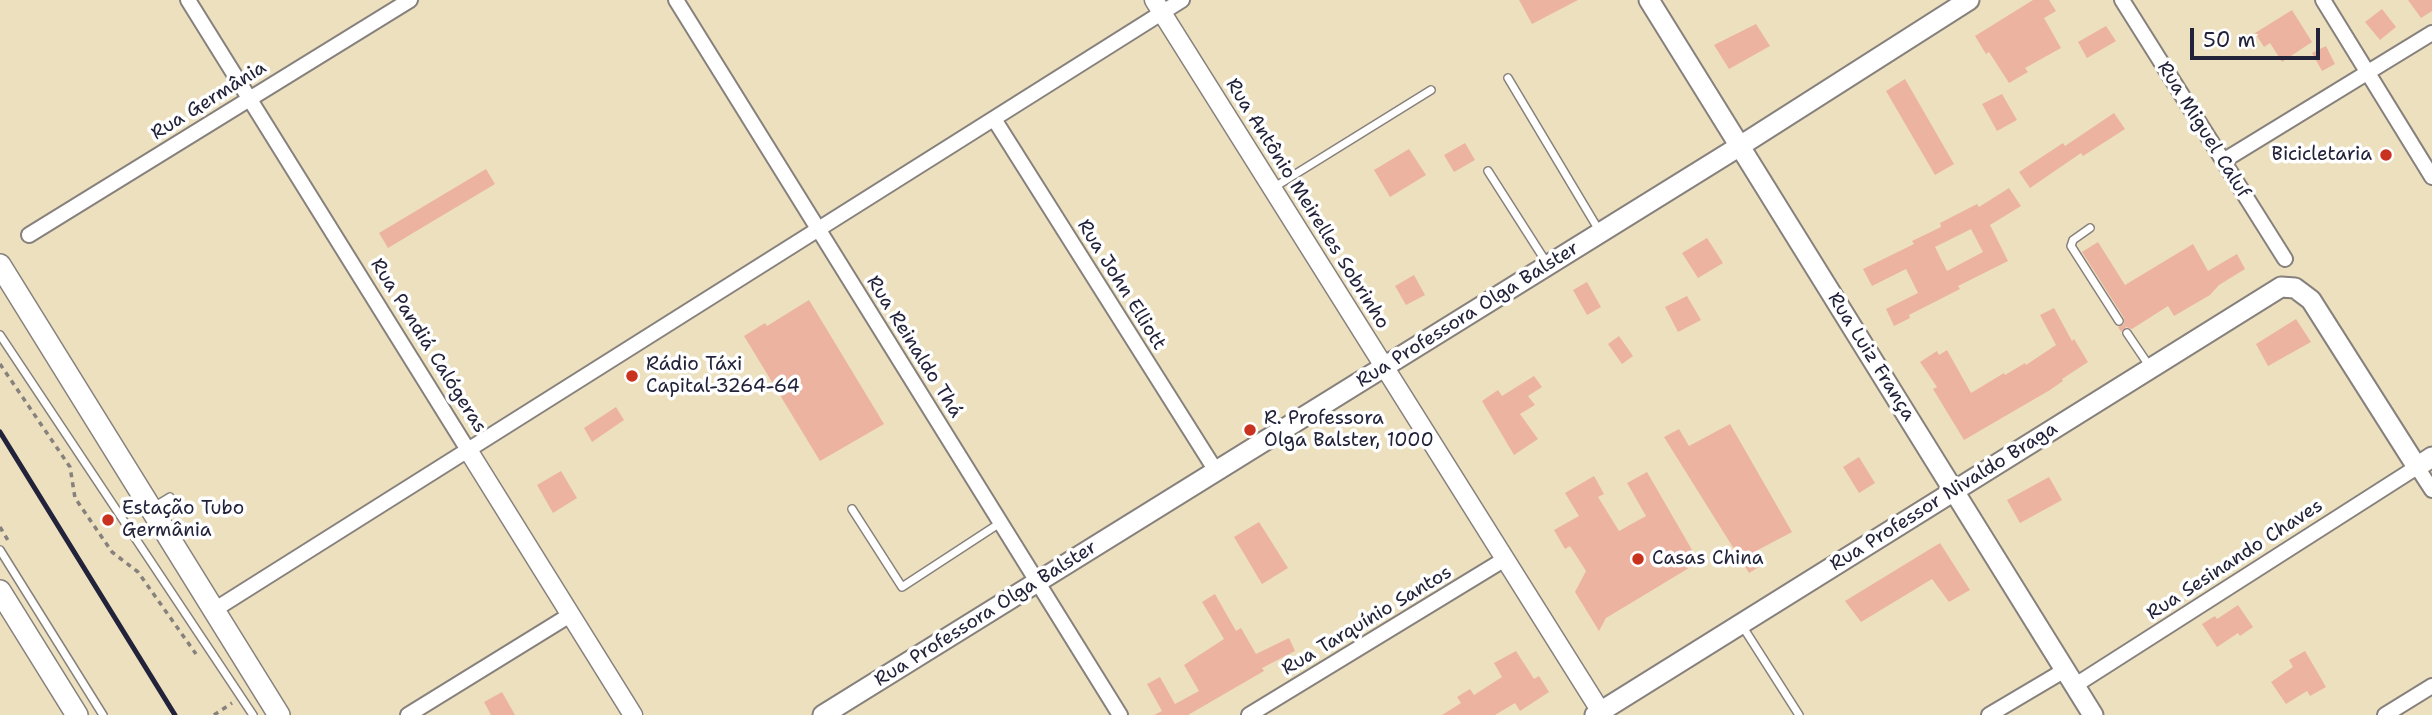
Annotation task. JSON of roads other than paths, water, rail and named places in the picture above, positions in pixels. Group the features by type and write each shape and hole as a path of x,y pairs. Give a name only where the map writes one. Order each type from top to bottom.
{"main road":[{"name":"Rua Luiz França","path":"1649,0 2092,715"},
{"name":"Rua Professora Olga Balster","path":"823,715 1601,233 1969,0"},
{"path":"0,265 279,715"},
{"name":"Rua Professor Nivaldo Braga","path":"1599,714 2278,288 2295,288 2313,304 2425,462"},
{"path":"3,602 77,715"}],"street":[{"name":"Rua Pandiá Calógeras","path":"188,0 633,715"},
{"name":"Rua Germânia","path":"29,235 410,0"},
{"name":"Rua Reinaldo Thá","path":"676,0 1120,715"},
{"path":"214,610 993,119 1158,6 1182,0"},
{"name":"Rua Miguel Caluf","path":"2122,0 2285,259"},
{"path":"2323,0 2432,177"},
{"name":"Rua Antônio Meirelles Sobrinho","path":"1158,6 1505,559 1599,714"},
{"path":"2223,161 2432,33"},
{"name":"Rua John Elliott","path":"993,119 1216,471"},
{"path":"2425,462 2432,490"},
{"name":"Rua Sesinando Chaves","path":"1989,715 2069,678 2425,462"},
{"name":"Rua Tarquínio Santos","path":"1250,715 1505,559"},
{"path":"408,715 570,615"},
{"path":"2385,715 2432,686"}],"lane":[{"path":"1508,78 1601,233"},
{"path":"1273,189 1431,90"},
{"path":"1488,172 1548,266"},
{"path":"2090,228 2073,240 2071,246 2119,321"},
{"path":"2127,332 2150,368"},
{"path":"0,335 253,715"},
{"path":"151,508 170,497"},
{"path":"852,509 902,587 1000,523"},
{"path":"0,550 103,715"},
{"path":"1741,624 1799,715"}],"railway":[{"path":"0,432 175,715"}],"place":[{"name":"Bicicletaria","path":"2386,155"},
{"name":"Rádio Táxi Capital-3264-64","path":"632,376"},
{"name":"R. Professora Olga Balster, 1000","path":"1250,430"},
{"name":"Estação Tubo Germânia","path":"108,520"},
{"name":"Casas China","path":"1638,559"}]}
